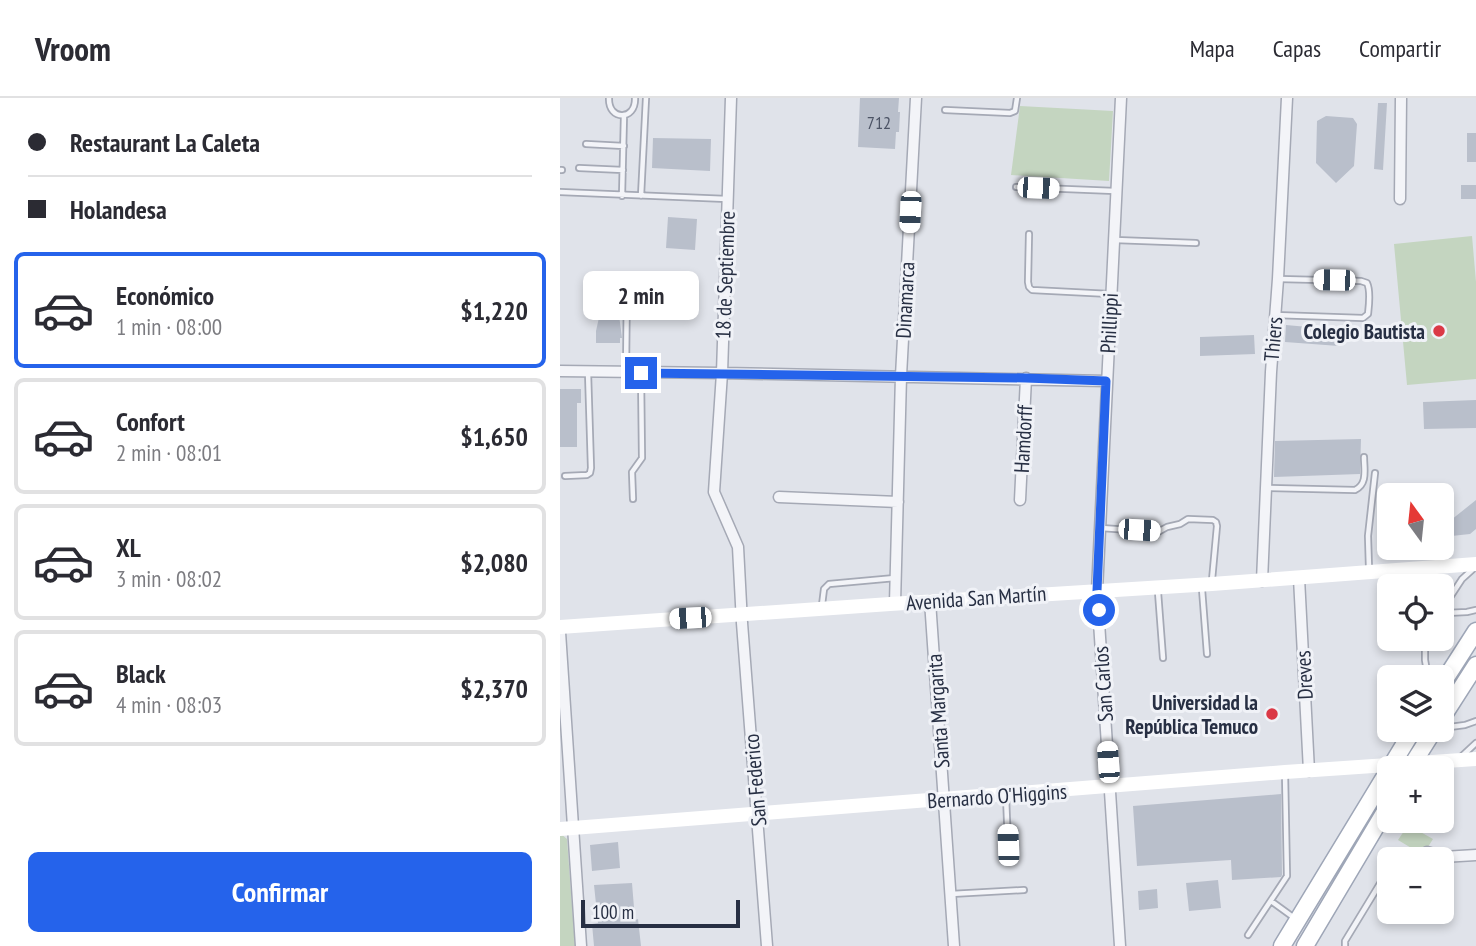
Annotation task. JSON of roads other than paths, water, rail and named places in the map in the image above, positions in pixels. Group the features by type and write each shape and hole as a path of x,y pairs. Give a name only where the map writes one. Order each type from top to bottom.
{"main road":[{"name":"Avenida San Martín","path":"560,629 895,603 1476,566"},
{"path":"1454,666 1476,632"},
{"path":"1454,699 1476,665"},
{"name":"Bernardo O'Higgins","path":"1455,761 1476,759"},
{"name":"Bernardo O'Higgins","path":"566,829 1377,767"},
{"path":"1282,946 1377,788"},
{"path":"1309,943 1377,825"}],"street":[{"name":"18 de Septiembre","path":"731,98 722,373 714,492 738,547 741,615"},
{"name":"Dinamarca","path":"895,603 901,376 916,98"},
{"name":"Phillippi","path":"1097,591 1121,98"},
{"name":"Thiers","path":"1262,581 1287,98"},
{"path":"1400,199 1401,98"},
{"path":"560,372 1106,381"},
{"name":"Hamdorff","path":"1020,500 1026,378"},
{"path":"779,497 898,502"},
{"name":"Dreves","path":"1299,578 1309,771"},
{"name":"San Carlos","path":"1097,591 1120,946"},
{"name":"Santa Margarita","path":"930,601 954,946"},
{"name":"San Federico","path":"741,615 767,946"},
{"path":"560,629 566,829 581,946"},
{"path":"1454,856 1476,855"}],"lane":[{"path":"609,98 609,107 620,115 633,111 635,98"},
{"path":"641,196 646,98"},
{"path":"945,110 1010,113 1015,111 1017,98"},
{"path":"622,196 624,115"},
{"path":"586,144 624,146"},
{"path":"579,168 623,170"},
{"path":"1016,187 1116,191"},
{"path":"560,192 727,199"},
{"path":"1029,233 1028,282 1032,290 1111,294"},
{"path":"1114,240 1196,243"},
{"path":"604,278 625,279 627,285 626,372"},
{"path":"1275,315 1363,318 1368,314 1367,283 1278,279"},
{"path":"565,476 590,473 588,372"},
{"path":"633,499 632,472 642,458 641,373"},
{"path":"1266,488 1355,490 1364,482 1364,457"},
{"path":"1370,573 1368,536 1376,473"},
{"path":"1100,528 1158,532 1188,519 1216,522 1207,584 1207,654"},
{"path":"1454,591 1476,566"},
{"path":"1391,571 1396,574"},
{"path":"822,609 822,593 829,584 896,578"},
{"path":"1158,587 1163,658"},
{"path":"1454,613 1476,610"},
{"path":"1454,726 1476,721"},
{"path":"1455,761 1476,743"},
{"path":"1248,935 1287,876 1284,772"},
{"path":"1006,795 1008,845"},
{"path":"1345,946 1345,941 1377,888"},
{"path":"951,894 1024,890"},
{"path":"1271,901 1298,921"}],"place":[{"name":"Colegio Bautista","path":"1439,331"},
{"name":"Universidad la República Temuco","path":"1272,714"}]}
